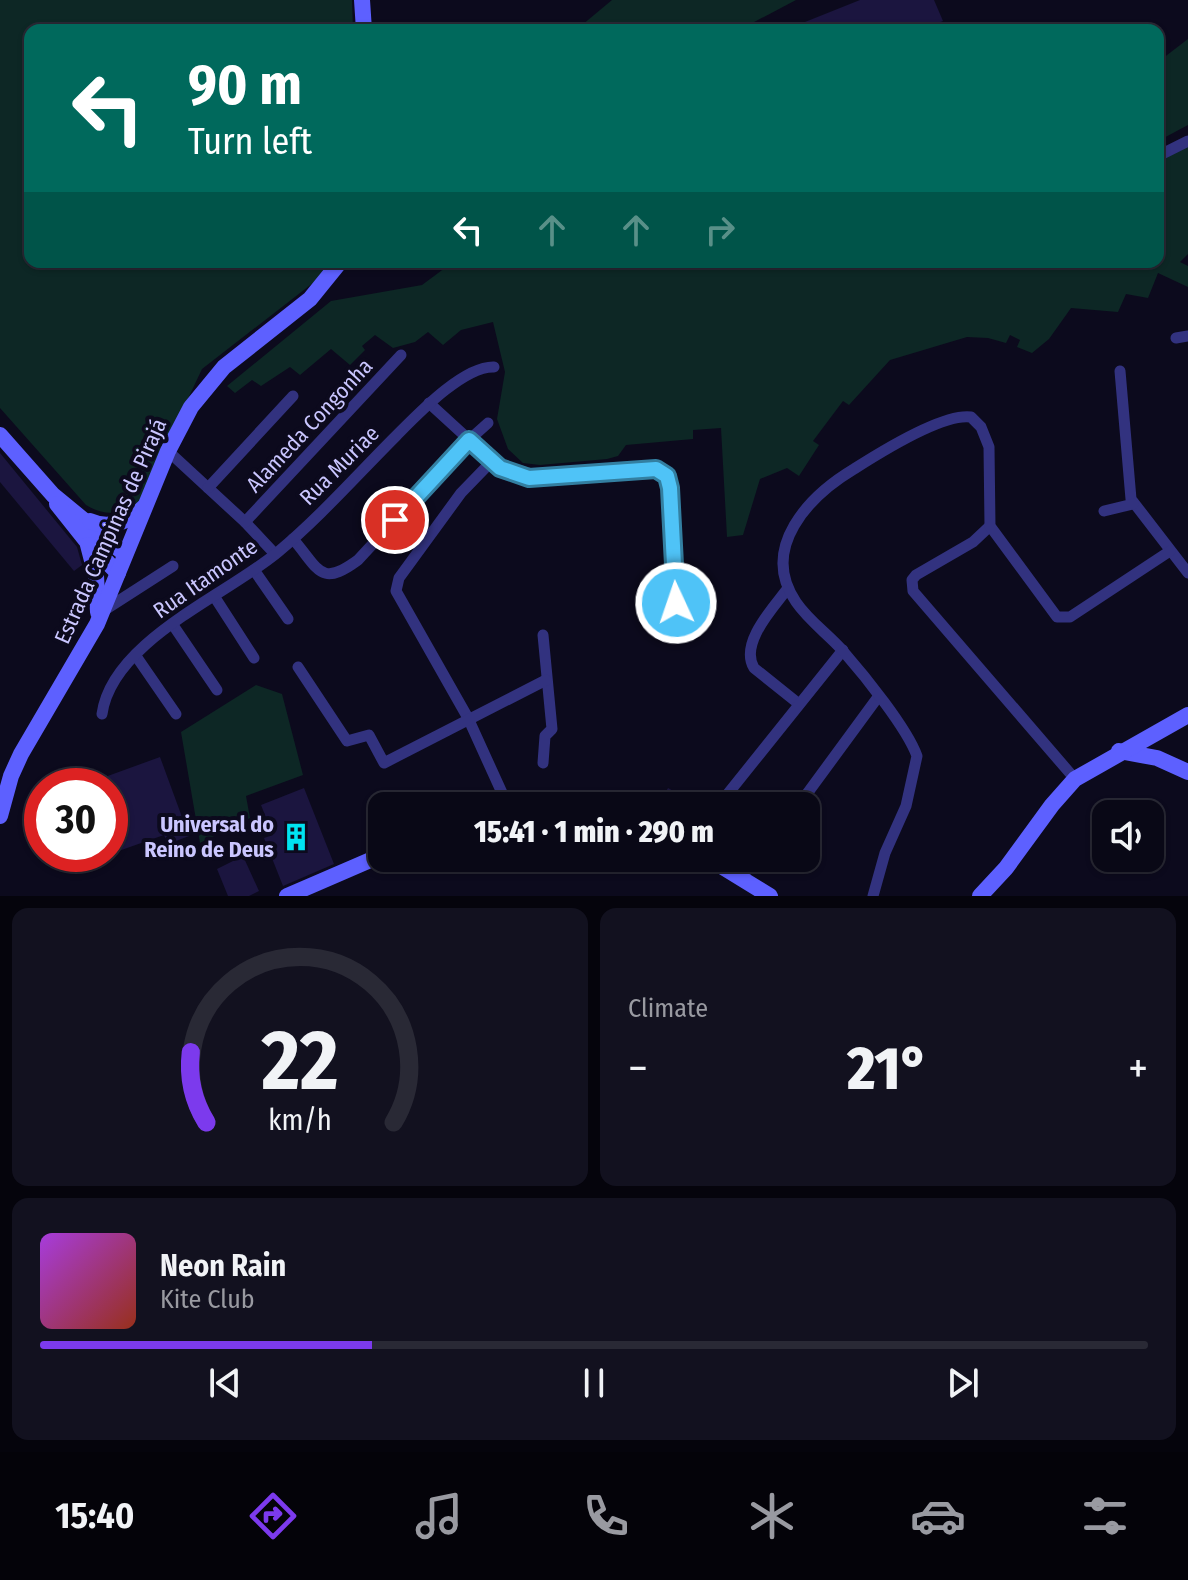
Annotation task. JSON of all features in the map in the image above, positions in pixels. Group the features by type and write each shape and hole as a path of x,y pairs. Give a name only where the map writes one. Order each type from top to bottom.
{"main road":[{"path":"362,0 364,24"},
{"name":"Estrada Campinas de Pirajá","path":"0,816 11,776 21,754 100,618 168,451 191,407 212,379 236,356 310,299 335,268"},
{"path":"0,435 53,495 88,543 118,573"},
{"path":"53,495 125,554"},
{"path":"78,514 95,523 114,525 131,517 147,503"},
{"path":"88,543 98,590 100,618"},
{"path":"980,896 1006,868 1075,779 1119,751 1188,715"},
{"path":"1119,751 1157,758 1188,772"},
{"path":"287,896 368,861"},
{"path":"729,872 770,896"}],"street":[{"path":"1164,153 1188,141"},
{"name":"Alameda Congonha","path":"245,522 401,355"},
{"name":"Rua Muriae","path":"275,554 429,403 480,369 494,367"},
{"path":"1120,371 1122,421 1133,504 1188,573"},
{"path":"208,488 293,396"},
{"path":"429,403 500,468 529,478 648,467 663,472 670,488 678,632"},
{"path":"873,896 885,853 906,806 917,756 843,650 816,626 788,588 783,559 789,534 810,501 856,468 955,417 971,417 985,436 990,459 990,526 1052,614 1062,619 1070,617 1170,551"},
{"path":"293,539 320,571 329,576 341,573 358,560 488,423"},
{"name":"Rua Itamonte","path":"102,714 113,682 136,656 173,625 275,554 168,451"},
{"path":"492,461 461,493 399,578 398,597 468,718 502,792"},
{"path":"1104,511 1133,504"},
{"path":"990,526 973,542 916,575 912,580 913,591 1075,779"},
{"path":"100,618 173,566"},
{"path":"254,570 288,619"},
{"path":"788,588 764,618 754,641 751,662 754,668 799,704"},
{"path":"214,596 254,658"},
{"path":"173,625 217,690"},
{"path":"543,635 552,729 545,736 543,763"},
{"path":"729,792 843,650"},
{"path":"136,656 176,714"},
{"path":"298,667 347,741 369,735 384,763 546,680"},
{"path":"808,792 878,697"},
{"path":"740,879 746,872"}],"green space":[{"path":"0,0 352,0 353,24 24,24 24,268 324,268 318,279 202,369 140,500 127,509 107,513 86,505 0,408"},
{"path":"612,0 796,0 750,24 583,24"},
{"path":"1188,39 1188,125 1164,138 1164,57"},
{"path":"1188,146 1188,254 1180,262 1188,266 1188,287 1158,273 1148,298 1126,294 1118,312 1071,308 1049,339 1032,353 1017,347 1020,340 1010,335 1006,343 967,337 890,360 849,405 843,401 813,441 819,445 799,476 787,468 760,479 743,535 727,537 721,428 693,430 693,439 626,445 618,456 607,459 540,465 523,463 508,449 497,419 505,372 493,322 461,330 443,345 428,332 415,342 393,348 375,335 362,346 365,350 350,365 331,349 300,375 290,367 261,386 252,380 235,393 227,386 331,301 422,285 445,268 1164,268 1164,158"},
{"path":"256,685 282,694 303,775 246,796 250,818 200,843 181,732"}],"building":[{"path":"860,0 934,0 943,21 935,24 800,24"},
{"path":"0,453 77,547 82,565 74,571 0,482"},
{"path":"160,757 189,836 168,844 164,835 128,848 128,769"},
{"name":"Universal do Reino de Deus","path":"304,788 334,864 283,886 264,838 273,835 261,805"},
{"path":"243,856 259,891 249,896 228,896 217,869"}],"place":[{"name":"Universal do Reino de Deus","path":"296,837"}],"route":[{"path":"395,520 469,440 500,468 529,478 648,467 656,469 667,476 670,488 676,603"}]}
